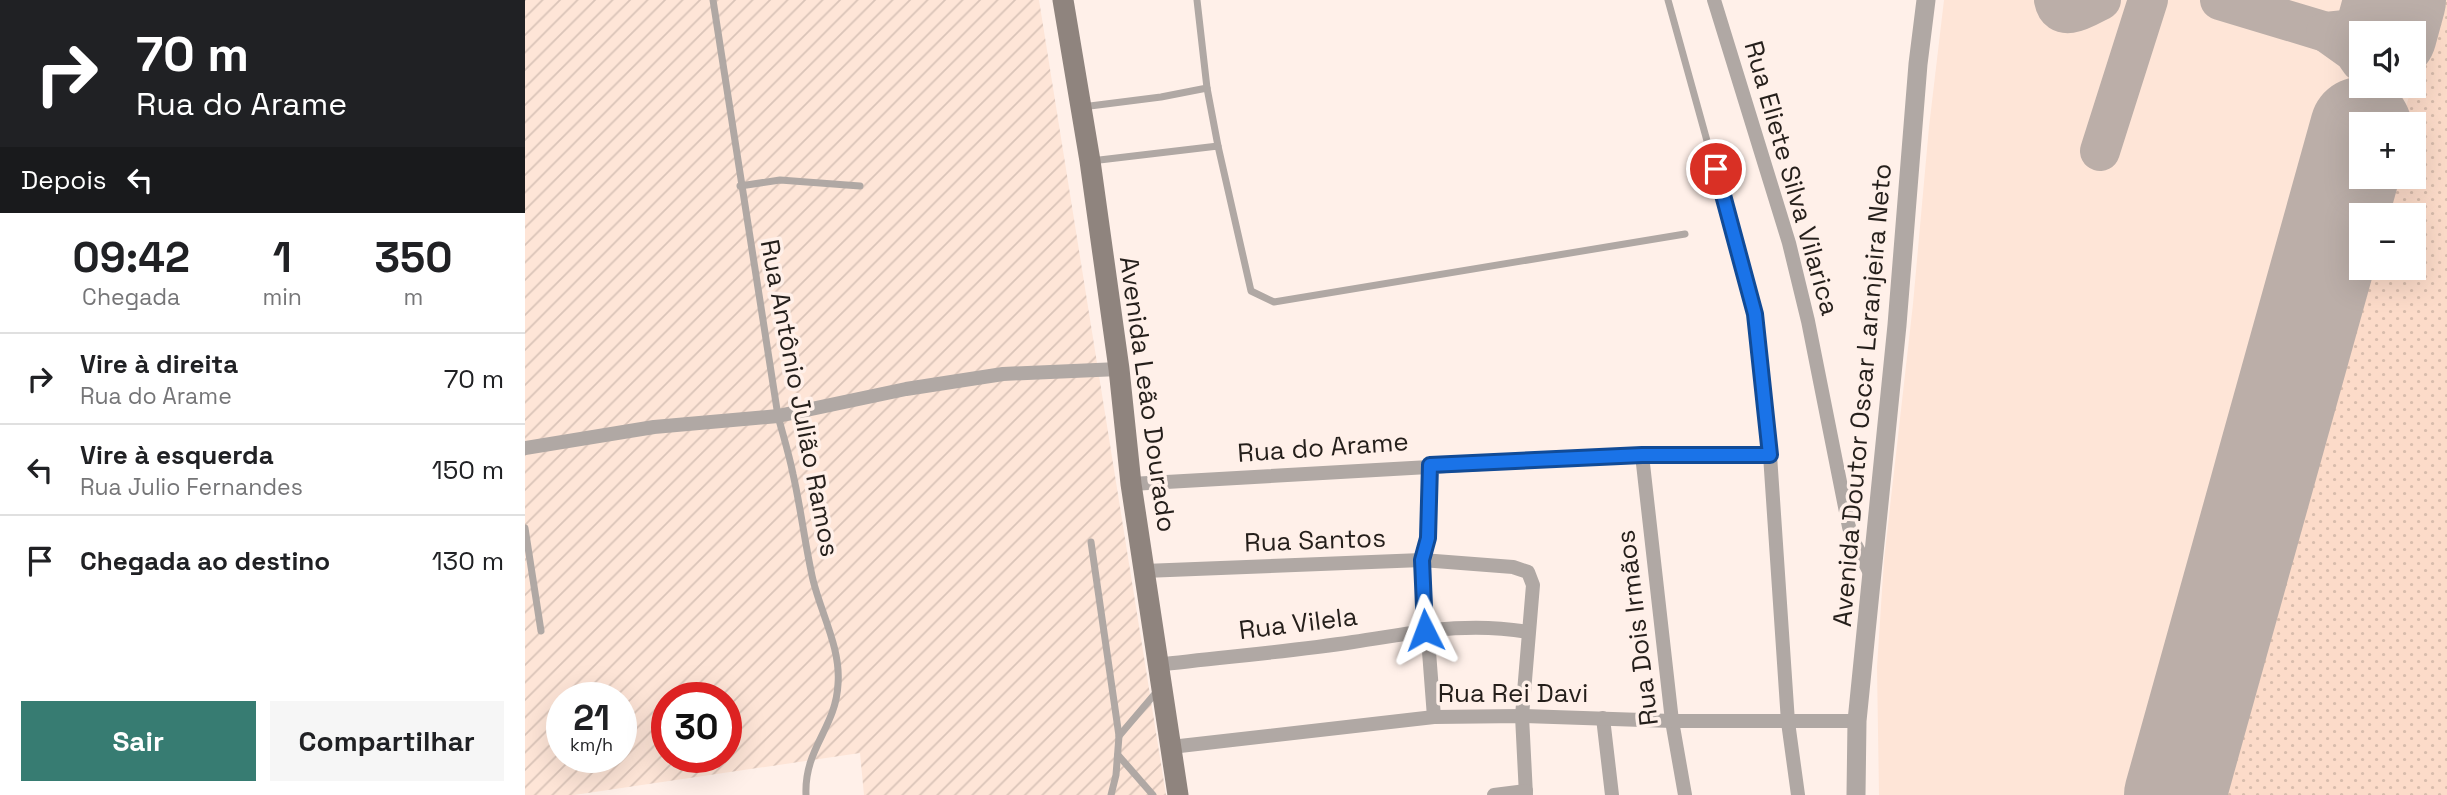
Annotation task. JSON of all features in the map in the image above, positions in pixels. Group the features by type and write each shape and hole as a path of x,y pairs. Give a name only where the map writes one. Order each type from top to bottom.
{"main road":[{"name":"Avenida Leão Dourado","path":"1063,0 1090,161 1119,369 1131,484 1178,795"}],"street":[{"name":"Rua Eliete Silva Vilarica","path":"1714,0 1789,243 1808,321 1849,527 1870,573"},
{"name":"Avenida Doutor Oscar Laranjeira Neto","path":"1856,795 1857,721 1870,573 1897,325 1918,64 1926,0"},
{"path":"525,448 654,427 778,416 906,389 1003,374 1119,369"},
{"name":"Rua do Arame","path":"1131,484 1642,455 1770,455"},
{"name":"Rua Dois Irmãos","path":"1642,455 1672,721 1685,795"},
{"path":"1770,455 1788,722 1798,795"},
{"path":"1430,465 1428,538 1422,560 1433,717"},
{"name":"Rua Santos","path":"1144,571 1422,560 1513,567 1528,572 1533,585 1528,632"},
{"name":"Rua Vilela","path":"1157,665 1353,642 1425,630 1495,626 1528,632"},
{"path":"1494,795 1526,793 1522,716 1528,632"},
{"name":"Rua Rei Davi","path":"1171,747 1433,717 1857,721"},
{"path":"1603,718 1612,795"}],"lane":[{"name":"Rua Antônio Julião Ramos","path":"713,0 778,416 793,475 813,580 837,656 837,702 824,733 811,754 806,772 806,795"},
{"path":"1197,0 1207,88 1251,291 1273,302 1685,234"},
{"path":"1668,0 1755,314 1770,455"},
{"path":"1081,107 1207,88"},
{"path":"1090,161 1218,146"},
{"path":"740,186 780,180 860,186"},
{"path":"525,528 541,631"},
{"path":"1091,542 1119,736 1117,775 1111,795"},
{"path":"1119,736 1161,686"},
{"path":"1118,755 1153,795"}],"shaded area":[{"path":"525,0 1039,0 1166,795 864,795 860,753 742,770 742,682 651,682 651,773 724,773 574,795 525,795"},
{"path":"1944,0 2447,0 2447,795 1879,795 1877,667 1884,560"},
{"path":"2437,0 2447,0 2447,795 2214,795 2358,280 2426,280 2426,203 2378,203 2383,189 2426,189 2426,112 2404,112 2409,98 2426,98 2426,38"}],"taxiway":[{"path":"2054,0 2057,8 2067,13 2081,10 2101,0"},
{"path":"2100,151 2148,0"},
{"path":"2220,0 2326,32 2355,29 2377,18 2390,0"},
{"path":"2326,32 2349,48"}],"runway":[{"path":"2389,21 2395,0"},
{"path":"2175,795 2349,171"}],"route":[{"path":"1425,630 1422,560 1428,538 1430,465 1642,455 1770,455 1755,314 1716,169"}]}
